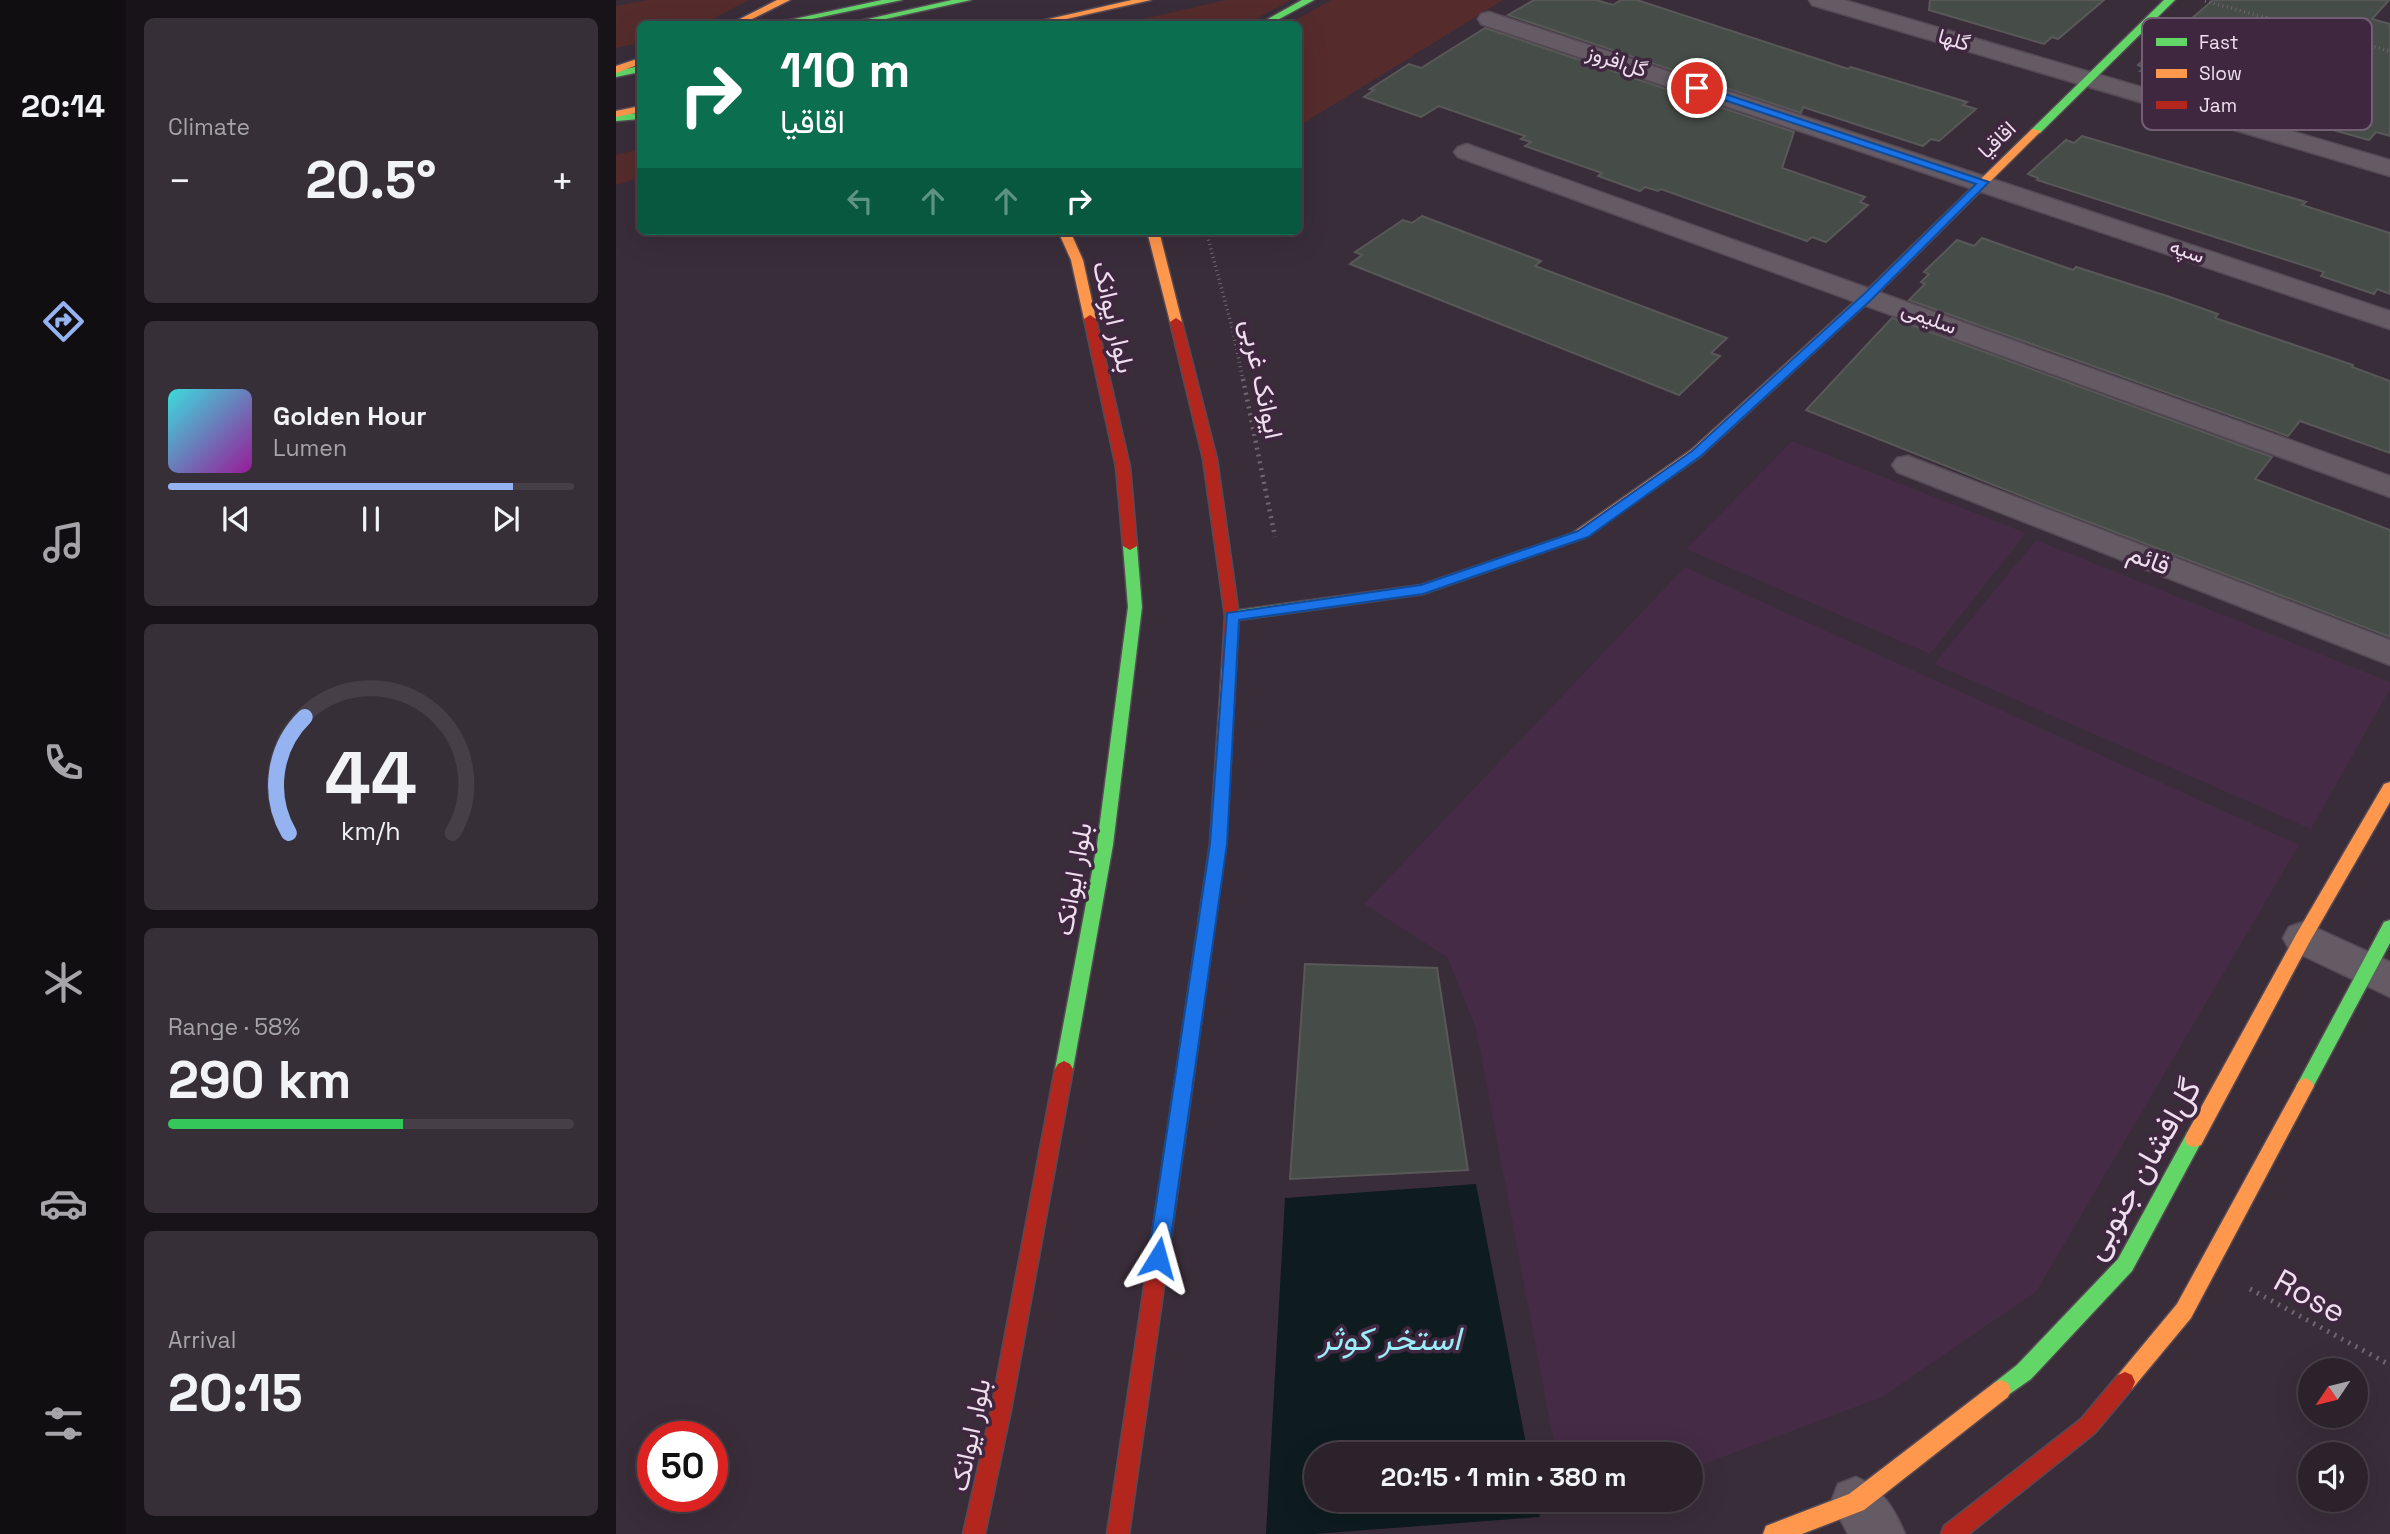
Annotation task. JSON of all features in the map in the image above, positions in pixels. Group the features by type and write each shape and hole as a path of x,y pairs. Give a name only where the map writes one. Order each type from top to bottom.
{"main road":[{"path":"741,21 785,0"},
{"path":"791,21 897,0"},
{"path":"865,21 966,0"},
{"path":"1046,21 1146,0"},
{"path":"1270,21 1309,0"},
{"name":"اقاقیا","path":"2152,18 2170,0"},
{"name":"اقاقیا","path":"1232,616 1423,589 1583,534 1696,453 1868,296 2142,27"},
{"path":"616,72 637,62"},
{"path":"616,72 637,69"},
{"path":"616,116 637,110"},
{"path":"616,116 637,116"},
{"name":"بلوار ایوانک","path":"974,1534 1001,1410 1105,845 1135,607 1122,467 1077,260 1066,235"},
{"path":"1118,1534 1218,844 1232,616 1210,459 1154,235"},
{"name":"گل‌افشان جنوبی","path":"1774,1534 1868,1518 2024,1372 2125,1265 2303,938 2390,788"},
{"path":"1952,1534 2088,1426 2183,1311 2379,976 2390,927"}],"street":[{"name":"گلها","path":"1819,0 2142,95"},
{"name":"گل‌افروز","path":"1489,19 1984,182"},
{"name":"گلها","path":"2261,130 2390,168"},
{"name":"سلیمی","path":"1467,152 2390,486"},
{"name":"سپه","path":"1984,182 2390,320"},
{"name":"قائم","path":"1908,465 2390,653"},
{"path":"2303,938 2379,976"}],"path":[{"path":"2200,0 2267,18"},
{"path":"2372,46 2390,51"},
{"name":"ایوانک غربی","path":"1207,235 1233,331 1275,537"},
{"name":"Rose","path":"2246,1287 2390,1365"}],"shaded area":[{"path":"648,0 749,0 709,21 637,21 637,44 616,48 616,6"},
{"path":"1226,0 1291,0 1252,21 1134,21"},
{"path":"1331,0 1503,0 1302,124 1302,21 1294,21"},
{"path":"637,150 637,179 616,185 616,155"},
{"path":"1792,441 2026,533 1930,654 1686,549"},
{"path":"2036,540 2390,682 2390,689 2311,829 1934,664"},
{"path":"1685,567 2299,845 2036,1292 1882,1397 1703,1464 1703,1442 1554,1442 1476,1028 1447,957 1364,904"}],"water":[{"name":"استخر کوثر","path":"1476,1184 1526,1442 1304,1442 1304,1512 1539,1512 1540,1517 1314,1534 1266,1534 1285,1198"}],"building":[{"path":"1534,0 1596,0 1613,5 1621,0 1637,0 1848,69 1851,67 1967,102 1963,105 1976,109 1939,141 1931,139 1923,146 1803,107 1801,113 1508,15"},
{"path":"1930,0 2104,0 2058,39 2052,37 2044,44 1929,10"},
{"path":"2213,0 2389,0 2372,19 2192,18"},
{"path":"2372,19 2390,24 2390,136 2376,132 2369,140 2333,130 2372,130"},
{"path":"1485,28 1794,132 1782,168 1865,197 1860,202 1868,205 1826,242 1812,237 1807,241 1661,189 1658,191 1645,187 1640,191 1598,176 1602,173 1525,146 1531,142 1521,139 1525,136 1439,106 1421,117 1364,97 1374,90 1370,89 1409,64 1421,68"},
{"path":"2082,136 2306,202 2302,205 2390,233 2390,294 2377,289 2374,294 2321,276 2324,272 2037,180 2038,178 2028,174 2066,140 2074,143"},
{"path":"1422,216 1541,261 1535,266 1727,338 1711,353 1720,356 1679,395 1350,264 1362,255 1355,252 1403,220 1412,223"},
{"path":"1982,238 2073,270 2076,267 2167,296 2218,314 2215,318 2353,365 2352,367 2390,381 2390,453 2300,421 2288,436 1909,300 1925,284 1921,282 1929,274 1924,272 1957,240 1974,246"},
{"path":"1892,318 2272,457 2255,479 2390,530 2390,637 2039,503 1806,410"},
{"path":"1305,964 1437,968 1468,1170 1290,1179"}],"traffic: fast":[{"path":"791,21 897,0"},
{"path":"865,21 966,0"},
{"path":"1270,21 1309,0"},
{"path":"2152,18 2170,0"},
{"path":"2036,131 2142,27"},
{"path":"616,74 637,70"},
{"path":"616,118 637,116"},
{"path":"1232,616 1423,589 1579,535"},
{"path":"1064,1069 1105,845 1135,607 1130,546"},
{"path":"2305,1086 2390,927"},
{"path":"2001,1390 2024,1372 2125,1265 2194,1139"}],"traffic: slow":[{"path":"741,21 785,0"},
{"path":"1046,21 1146,0"},
{"path":"616,70 637,62"},
{"path":"616,114 637,110"},
{"path":"1579,535 1696,453 1868,296 2036,131"},
{"path":"1066,235 1077,260 1090,319"},
{"path":"1154,235 1176,322"},
{"path":"1184,1081 1218,844 1229,666"},
{"path":"2194,1139 2303,938 2390,788"},
{"path":"2125,1382 2184,1311 2305,1086"},
{"path":"1774,1534 1856,1502 2001,1390"}],"traffic: jam":[{"path":"1090,319 1123,467 1130,546"},
{"path":"1176,322 1210,459 1232,616 1229,666"},
{"path":"974,1534 1001,1410 1064,1069"},
{"path":"1118,1534 1184,1081"},
{"path":"1952,1534 2088,1426 2125,1382"}],"route":[{"path":"1158,1258 1218,844 1232,616 1423,589 1583,534 1696,453 1868,296 1984,182 1697,88"}]}
